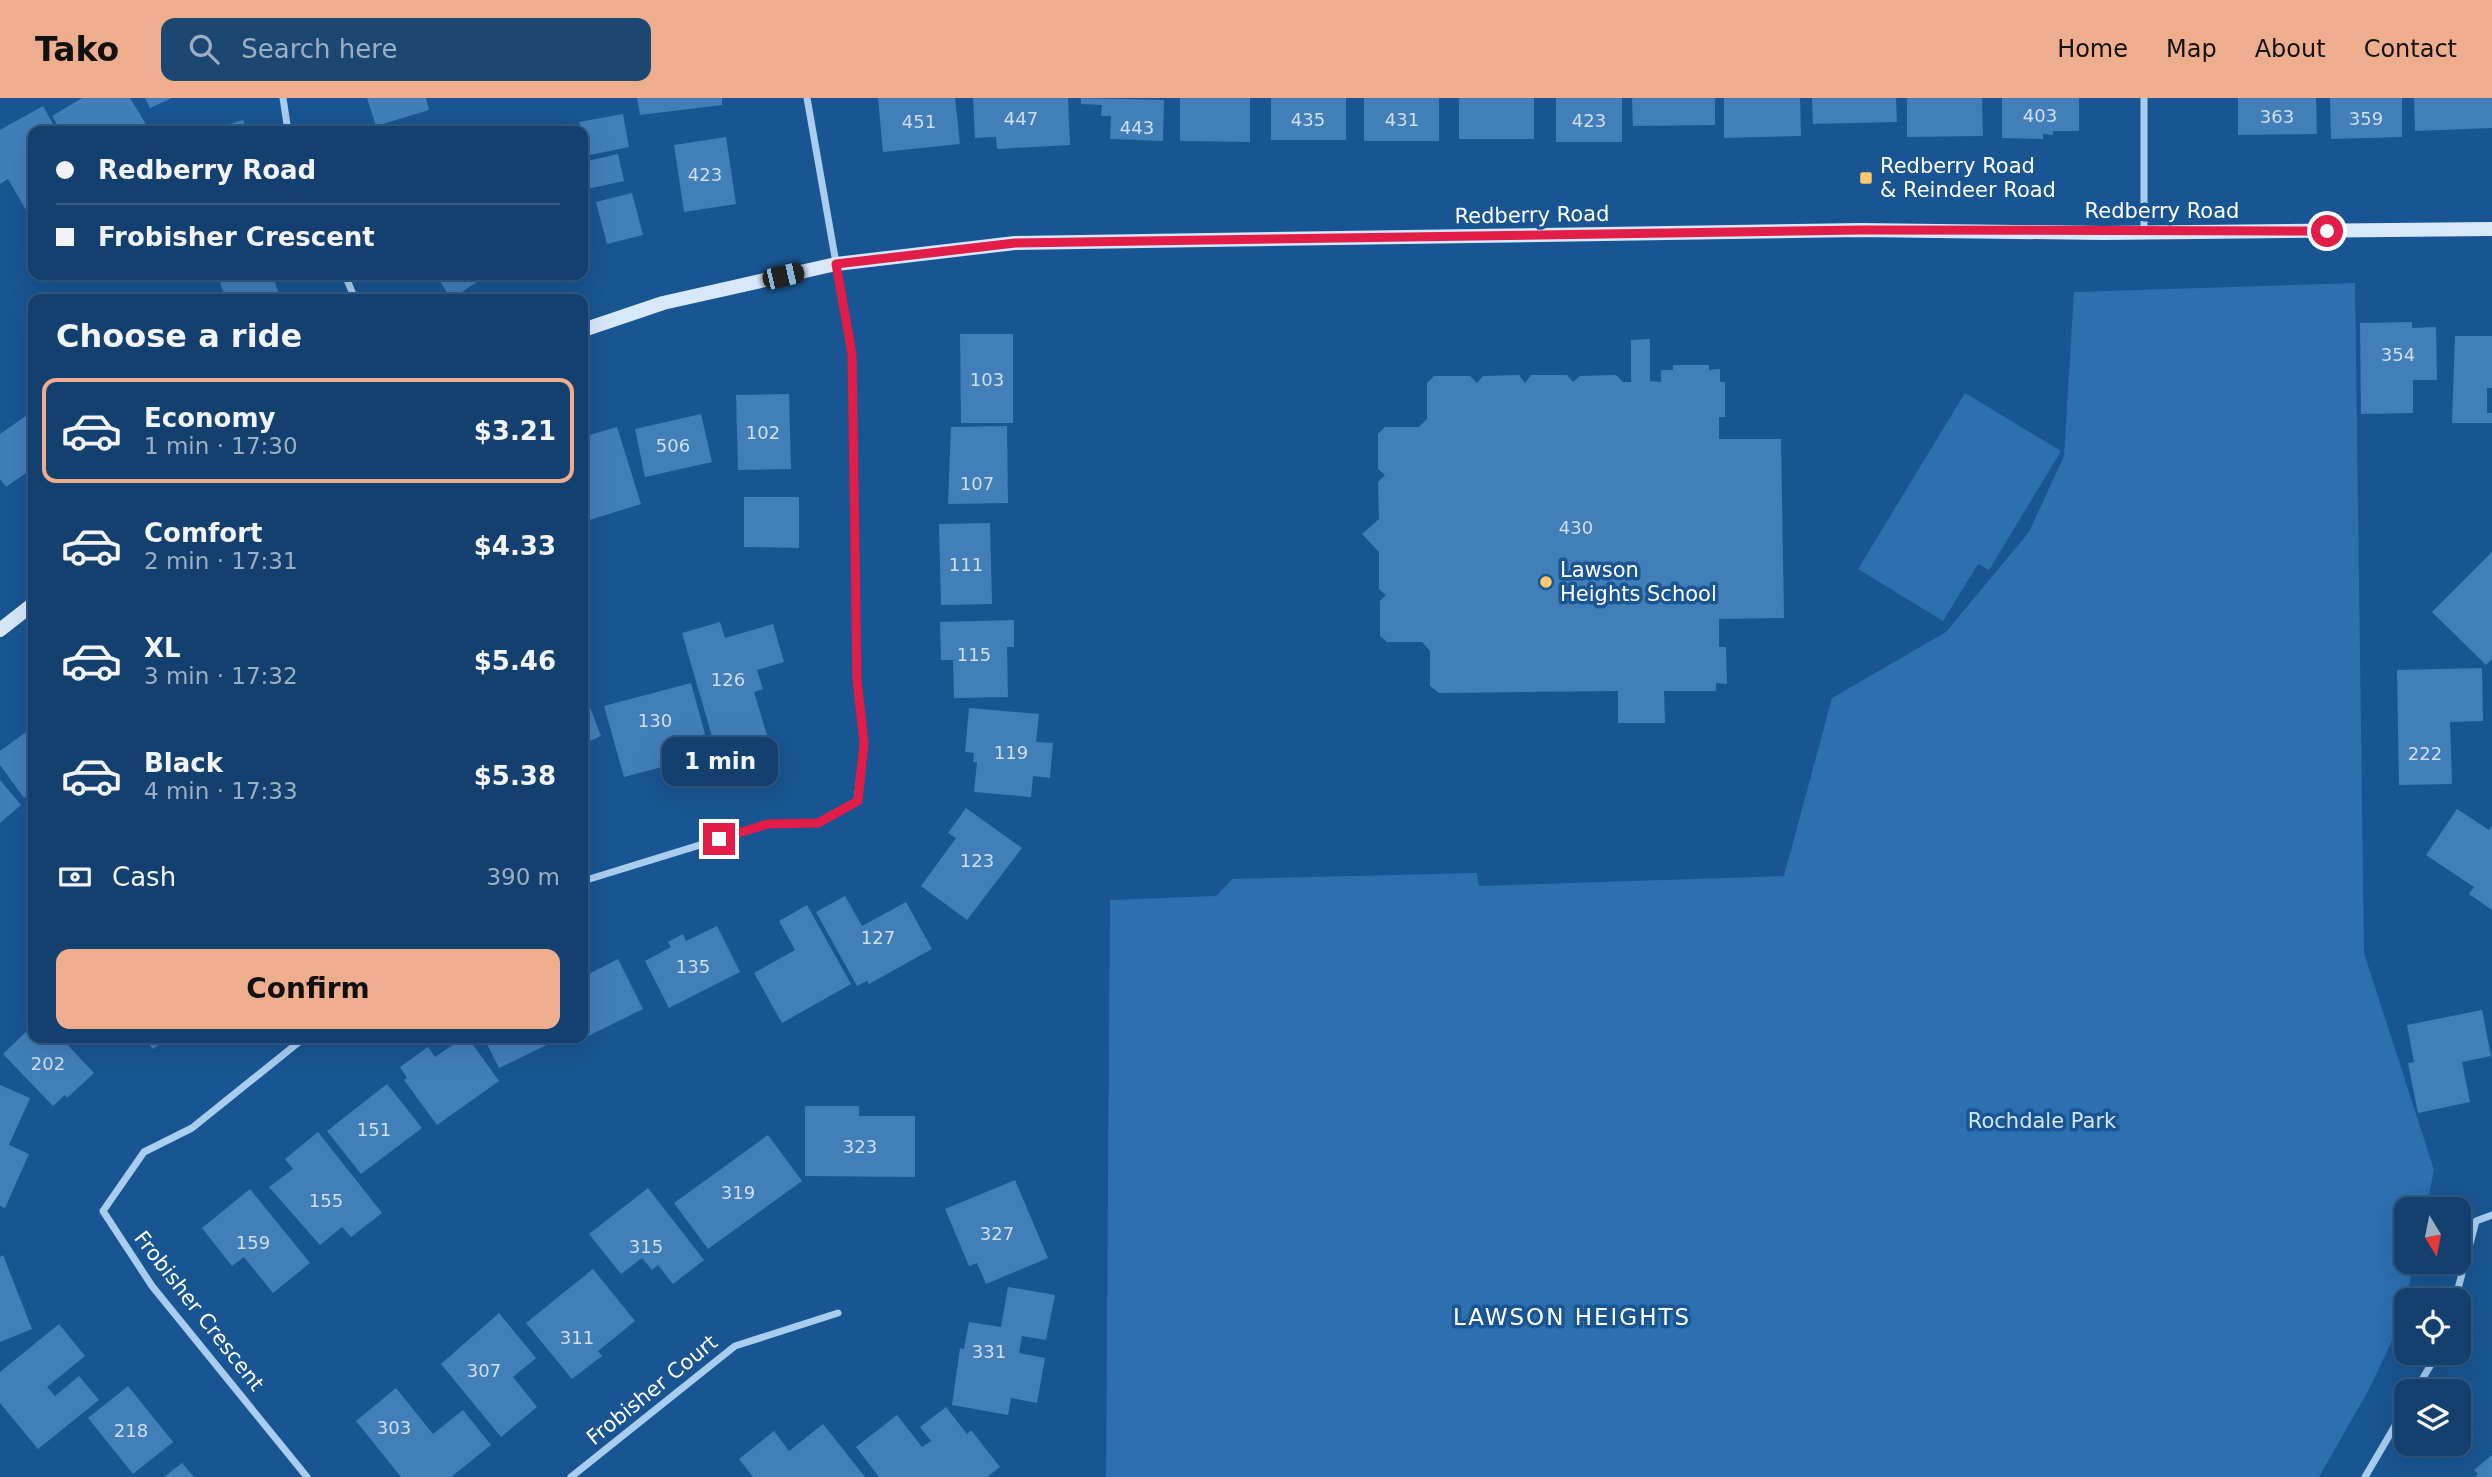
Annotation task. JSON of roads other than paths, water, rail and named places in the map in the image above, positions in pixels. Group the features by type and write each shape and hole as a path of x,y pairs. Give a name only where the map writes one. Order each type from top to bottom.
{"street":[{"path":"283,98 287,126"},
{"path":"588,879 768,824 818,823 858,801 864,743 857,680 852,354 807,98"},
{"path":"2144,98 2144,233"},
{"name":"Redberry Road","path":"588,328 663,303 836,264 1015,243 1861,230 2144,233 2492,229"},
{"path":"0,630 28,608"},
{"name":"Frobisher Crescent","path":"297,1043 192,1128 144,1152 103,1211 152,1286 307,1477"},
{"path":"2458,1288 2476,1221 2492,1215"},
{"name":"Frobisher Court","path":"571,1477 735,1346 838,1313"},
{"path":"2365,1477 2394,1427"}],"place":[{"name":"Redberry Road & Reindeer Road","path":"1866,178"},
{"name":"Lawson Heights School","path":"1546,582"}],"district":[{"name":"LAWSON HEIGHTS","path":"1572,1317"}],"park label":[{"name":"Rochdale Park","path":"2042,1121"}]}
